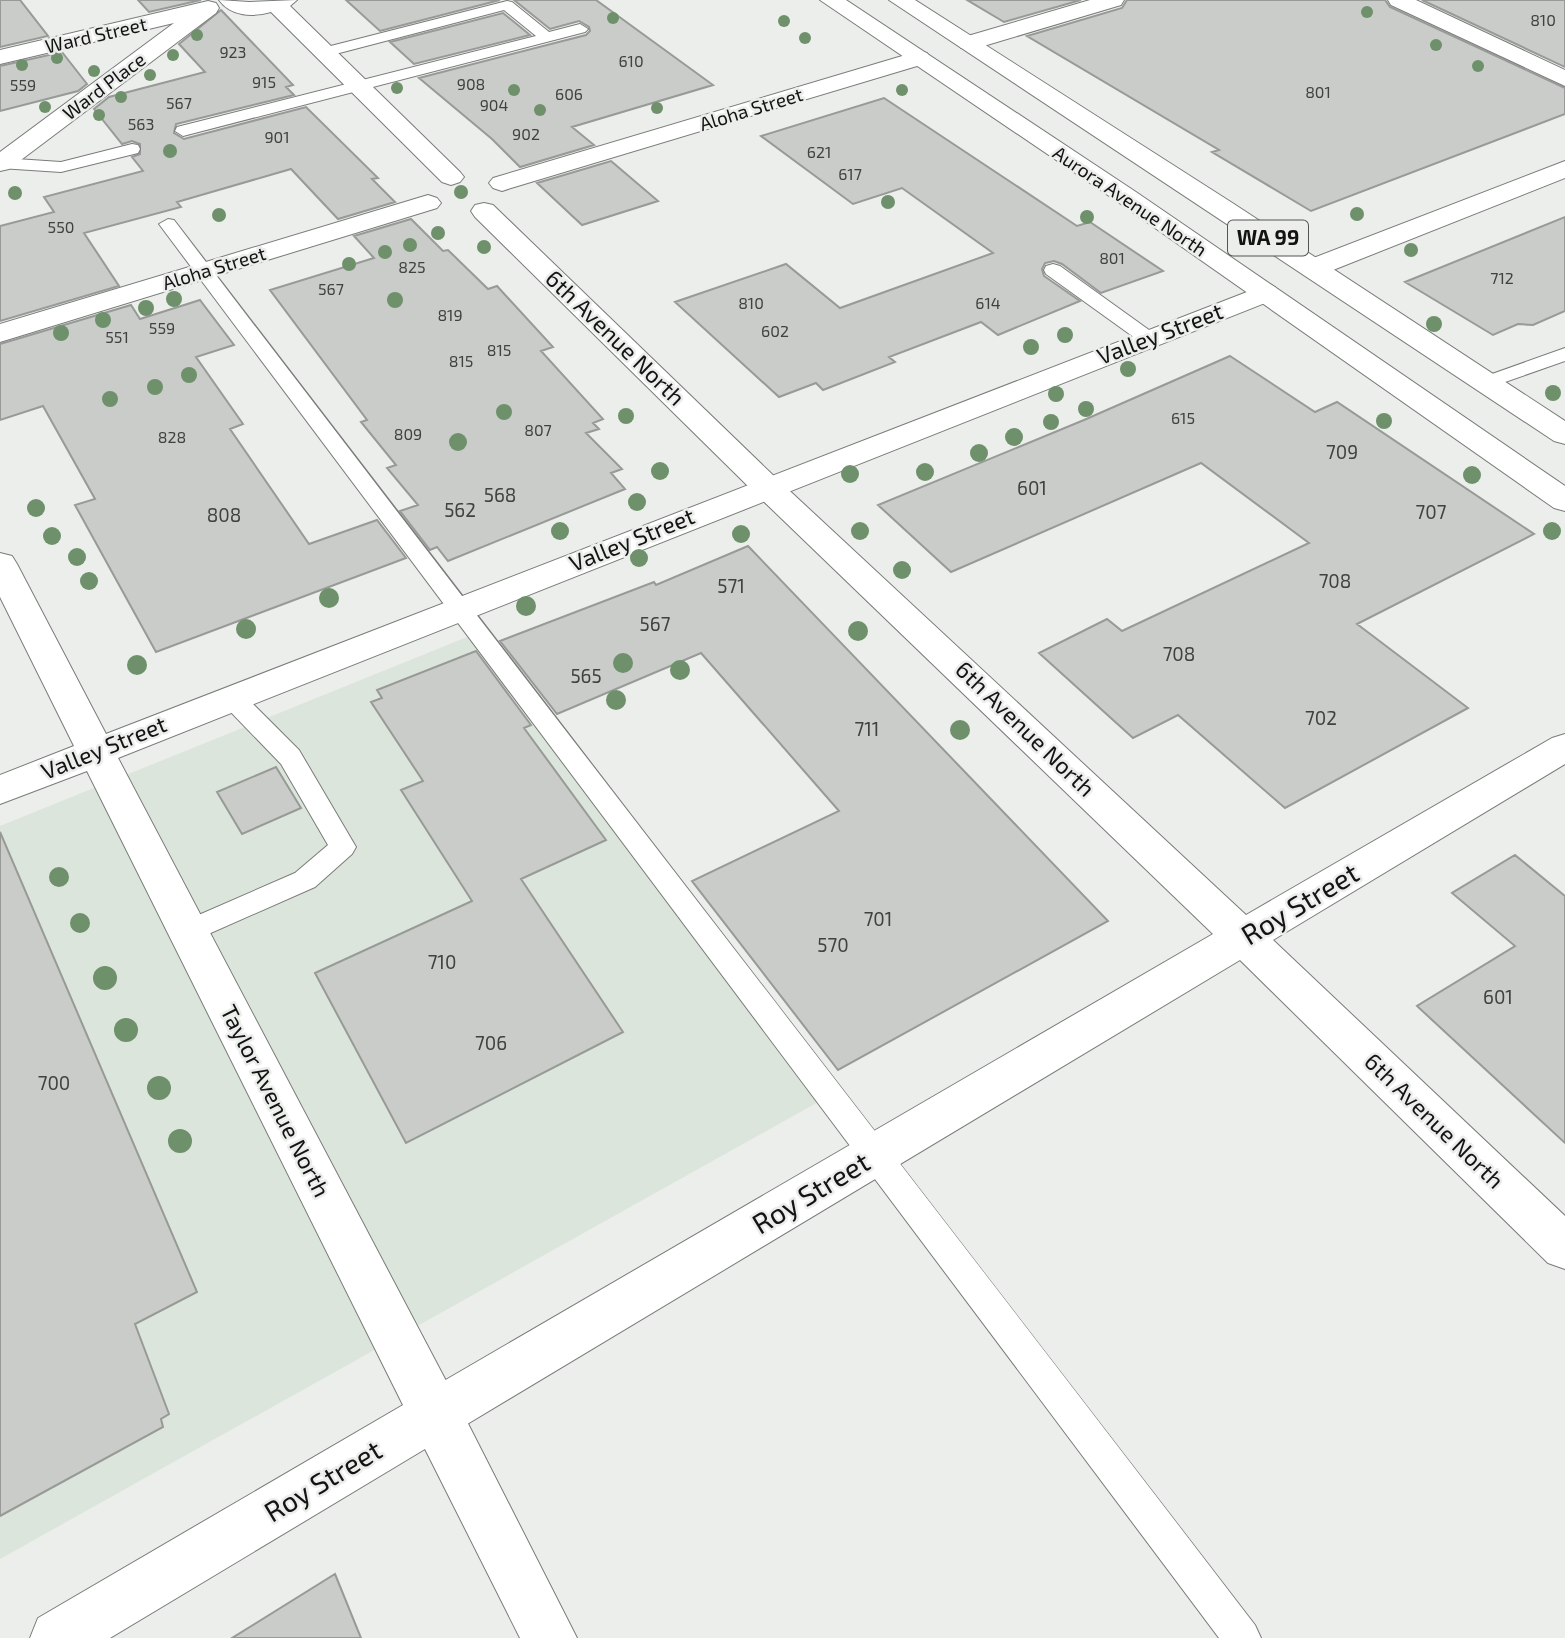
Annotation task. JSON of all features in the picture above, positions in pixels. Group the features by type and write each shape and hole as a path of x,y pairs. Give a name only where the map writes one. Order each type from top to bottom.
{"main road":[{"name":"Aurora Avenue North","path":"831,0 1265,293 1565,501"},
{"name":"Aurora Avenue North","path":"900,0 1565,435"},
{"path":"969,43 1113,0"},
{"path":"1399,0 1565,79"},
{"path":"224,4 250,8 281,3 324,52 451,177"},
{"name":"Ward Street","path":"0,57 224,4"},
{"name":"Ward Place","path":"1,163 224,4"},
{"name":"Aloha Street","path":"0,333 204,272 466,205 919,58"},
{"path":"1313,268 1565,169"},
{"path":"486,176 466,205 425,195 429,189 451,177 486,176"},
{"name":"6th Avenue North","path":"466,205 1244,938 1565,1247"},
{"name":"Valley Street","path":"0,790 1265,293"},
{"name":"Taylor Avenue North","path":"0,564 549,1638"},
{"name":"Roy Street","path":"58,1638 1565,747"}],"lane":[{"path":"324,52 507,5 542,33"},
{"path":"183,131 580,29"},
{"path":"1,163 61,167 132,149"},
{"path":"168,224 457,609 876,1154 1242,1638"},
{"path":"1053,270 1149,339"},
{"path":"1485,383 1565,354"},
{"path":"188,932 305,880 343,847 290,757 232,698"}],"shaded area":[{"path":"472,635 820,1101 0,1559 0,826"}],"building":[{"path":"0,0 20,0 48,36 0,47"},
{"path":"138,0 201,0 149,12"},
{"path":"346,0 500,0 380,31"},
{"path":"514,0 596,0 713,85 572,127 594,145 520,167 492,139 419,78 586,35 590,31 589,27 579,21 550,29"},
{"path":"967,0 1081,0 1004,22"},
{"path":"1127,0 1385,0 1390,7 1565,88 1565,114 1311,211 1212,152 1219,150 1027,36 1122,8"},
{"path":"1422,0 1565,0 1565,67"},
{"path":"221,10 293,85 286,87 294,95 176,124 174,133 184,139 306,107 378,178 372,179 395,202 338,219 291,169 177,202 181,207 84,233 119,286 0,321 0,226 54,212 44,197 143,171 132,157 140,154 140,144 132,141 122,144 94,109 109,97 205,72 179,44"},
{"path":"503,13 530,35 414,64 390,42"},
{"path":"62,52 87,84 78,91 0,111 0,66"},
{"path":"884,98 1077,226 1090,222 1163,271 1101,293 1062,264 1054,261 1045,263 1042,269 1044,276 1080,301 998,335 981,322 889,357 895,362 823,390 816,383 779,397 675,302 786,264 840,308 993,253 902,188 853,204 761,136"},
{"path":"611,161 658,201 582,225 537,183"},
{"path":"1565,217 1565,311 1533,325 1518,324 1493,335 1405,282"},
{"path":"411,219 443,251 448,250 488,289 497,286 553,347 541,351 603,419 593,423 599,429 586,433 622,469 611,473 625,489 448,561 437,547 430,550 400,511 418,505 387,468 396,465 361,422 367,420 270,290 374,258 354,236"},
{"path":"200,300 234,345 196,357 243,424 230,429 309,544 377,520 406,558 156,652 75,505 95,499 43,406 0,420 0,344 131,305 140,319"},
{"path":"1230,356 1315,412 1337,402 1534,534 1357,624 1468,708 1285,808 1178,715 1133,738 1039,653 1107,619 1122,631 1309,543 1201,463 951,572 878,505"},
{"path":"748,546 1108,921 838,1070 692,881 839,811 701,653 557,714 500,641 654,582 656,585"},
{"path":"476,651 531,725 524,728 606,840 521,879 623,1032 406,1143 315,973 472,901 401,790 423,781 371,702 382,698 377,690"},
{"path":"276,767 301,808 242,834 217,792"},
{"path":"0,832 197,1292 135,1324 169,1414 161,1419 163,1427 0,1516"},
{"path":"1515,855 1565,896 1565,1143 1417,1006 1515,946 1452,893"},
{"path":"335,1574 361,1638 232,1638"}]}
